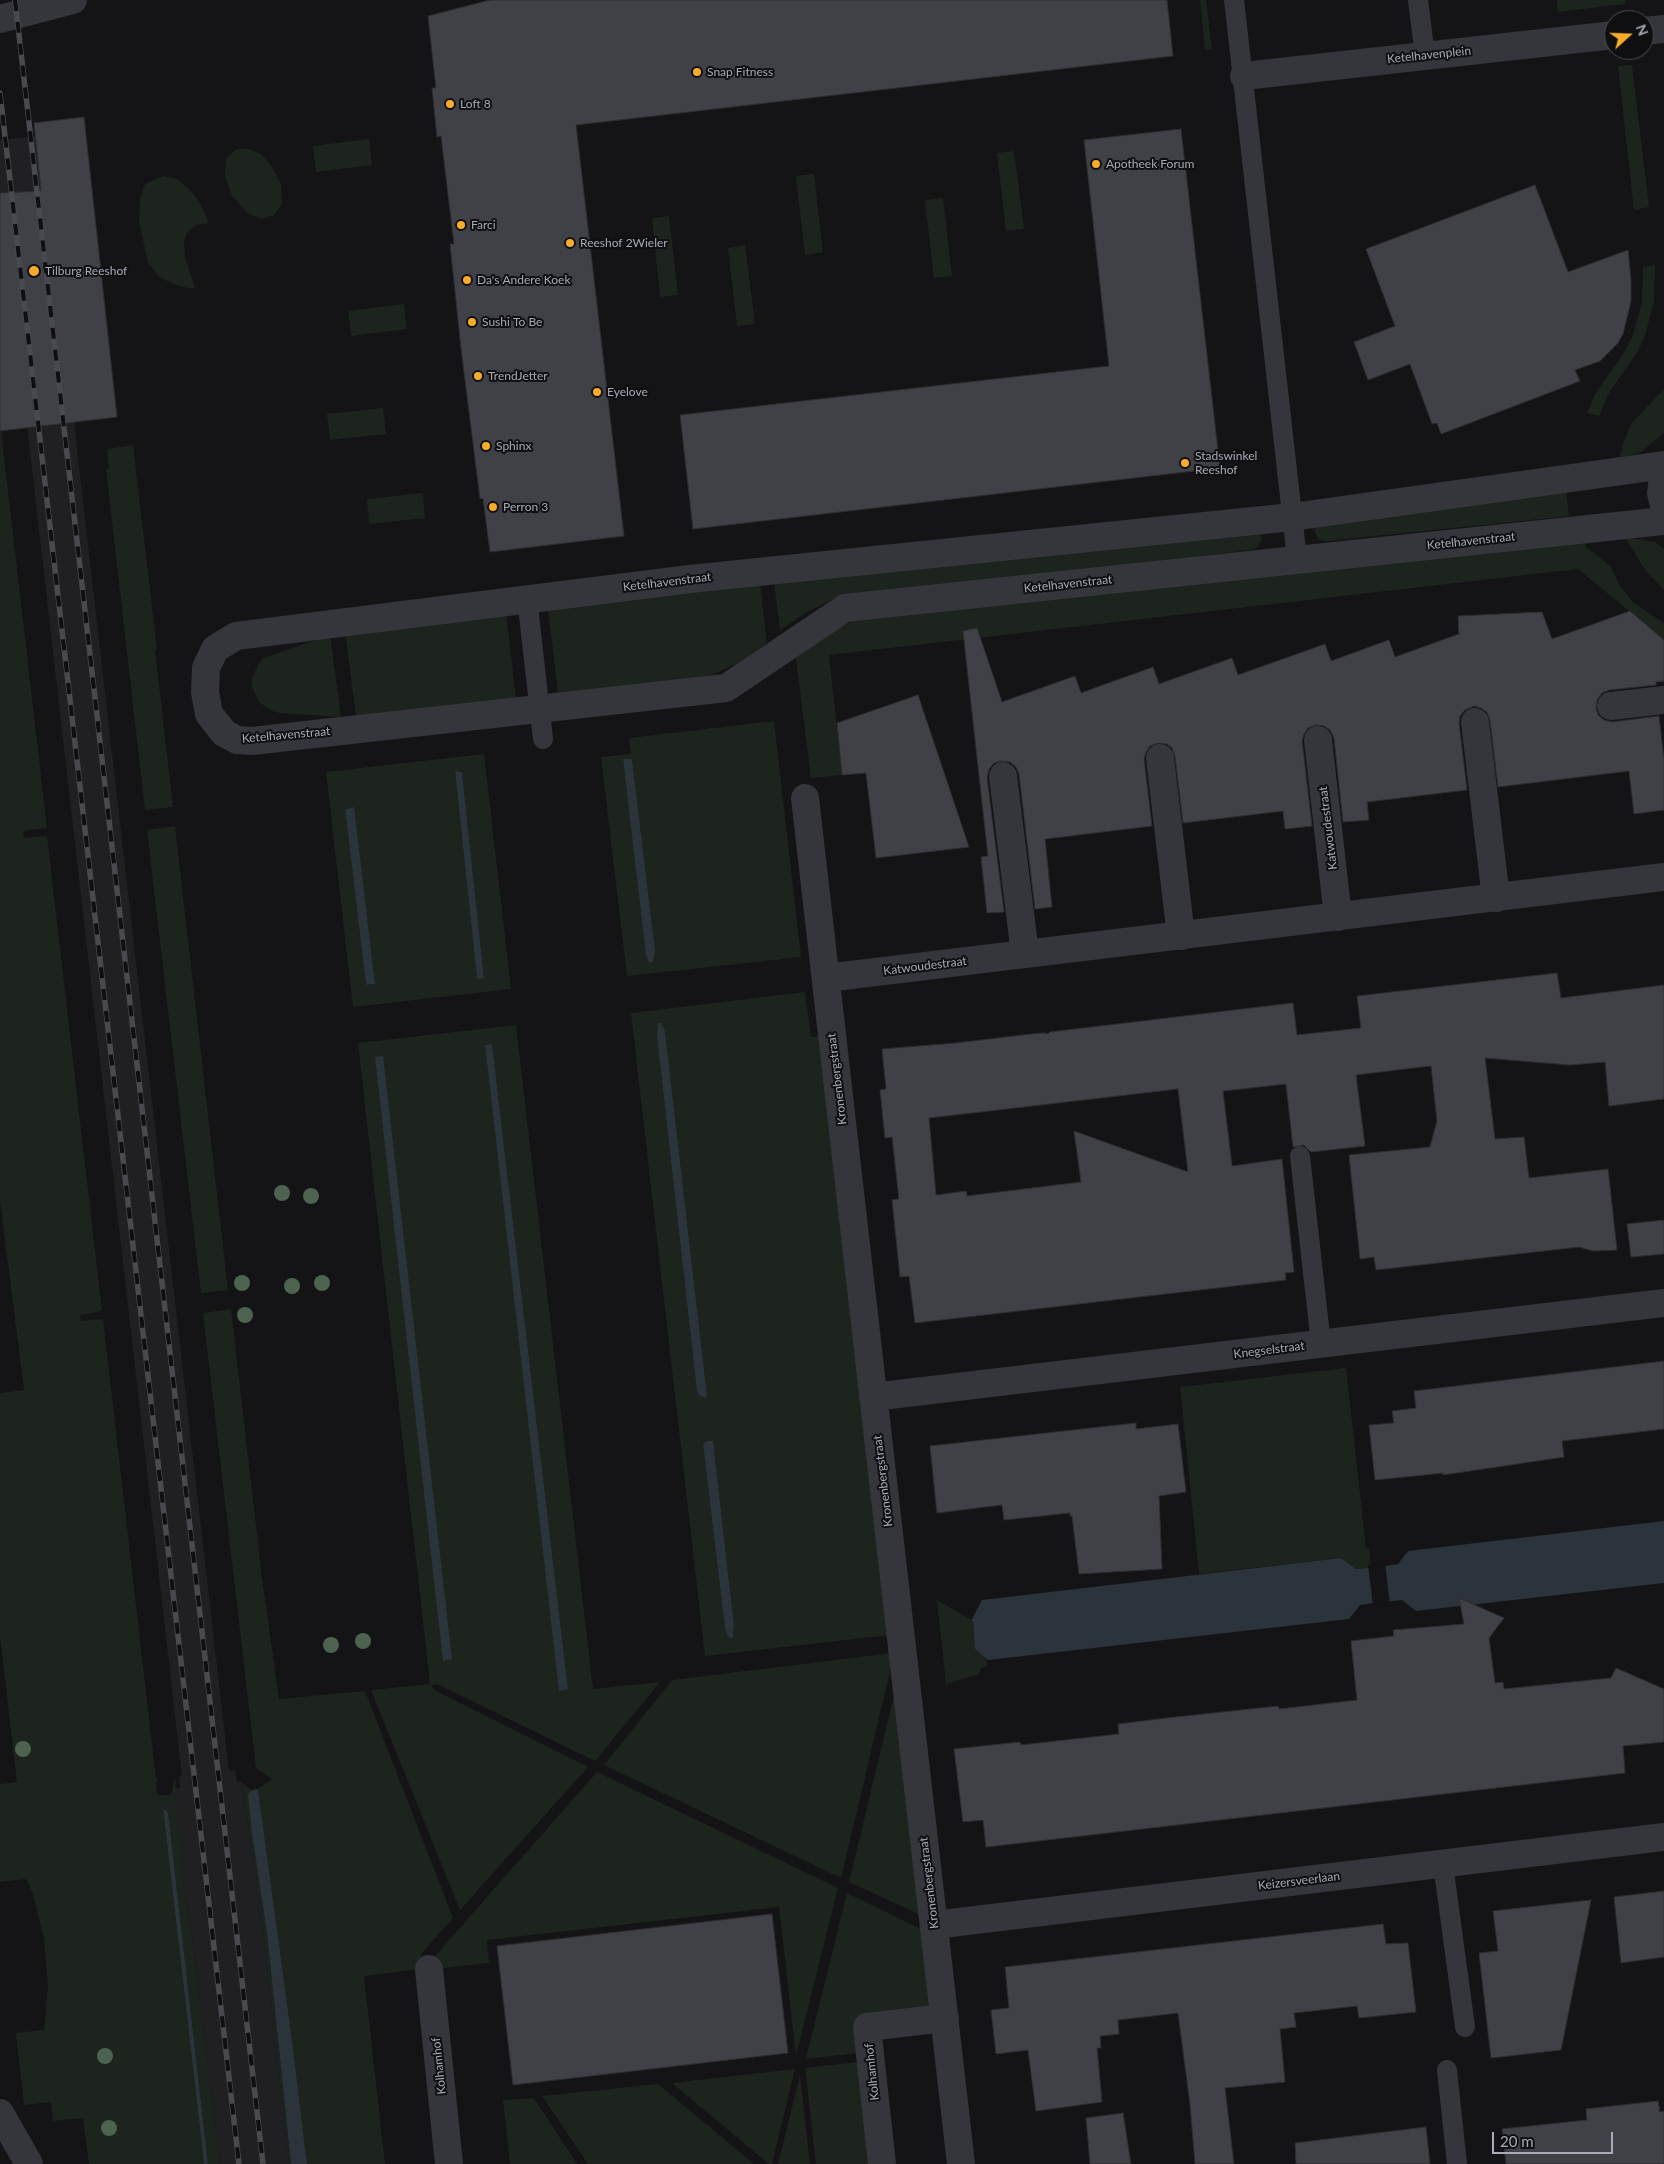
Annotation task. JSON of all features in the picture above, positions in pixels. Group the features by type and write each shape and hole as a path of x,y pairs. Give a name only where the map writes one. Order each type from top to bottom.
{"street":[{"path":"0,19 73,0"},
{"name":"Ketelhavenplein","path":"1244,76 1604,36"},
{"name":"Ketelhavenstraat","path":"1664,465 1292,517 766,571 527,598 236,636 215,649 206,668 205,692 209,714 224,733 237,740 252,741 726,688 845,608 1664,521"},
{"path":"1664,470 1661,493 1664,505"},
{"path":"1611,706 1664,700"},
{"path":"1475,722 1496,898"},
{"name":"Katwoudestraat","path":"1318,740 1338,917"},
{"path":"1160,758 1181,936"},
{"path":"1003,776 1025,954"},
{"name":"Kronenbergstraat","path":"804,798 962,2164"},
{"name":"Katwoudestraat","path":"826,978 1664,878"},
{"name":"Knegselstraat","path":"873,1397 1664,1303"},
{"name":"Keizersveerlaan","path":"934,1925 1664,1837"},
{"name":"Kolhamhof","path":"428,1969 450,2164"},
{"name":"Kolhamhof","path":"882,2164 868,2027 945,2018"},
{"path":"0,2113 29,2164"}],"lane":[{"path":"1236,0 1297,559"},
{"path":"1418,0 1425,56"},
{"path":"527,598 543,739"},
{"path":"1300,1156 1321,1344"},
{"path":"1443,1864 1465,2028"},
{"path":"1447,2070 1457,2164"}],"shaded area":[{"path":"1200,0 1206,0 1212,49 1205,50"},
{"path":"1557,0 1625,0 1625,4 1558,12"},
{"path":"1632,65 1649,207 1634,210 1618,66"},
{"path":"45,135 44,162 229,1771 235,1771 237,1782 242,1782 260,1902 289,2164 220,2164 190,1921 185,1902 175,1789 180,1788 179,1777 182,1776 0,190 0,140"},
{"path":"369,139 372,165 316,172 313,146"},
{"path":"237,149 249,149 261,154 272,167 281,185 282,204 274,215 261,219 247,213 232,196 225,176 226,158"},
{"path":"1014,151 1024,229 1006,231 997,153"},
{"path":"814,174 823,252 805,255 796,176"},
{"path":"163,176 178,179 190,190 199,201 209,223 196,225 187,233 184,240 185,258 195,288 176,285 159,277 148,263 139,221 140,199 145,184"},
{"path":"943,198 952,276 934,278 925,200"},
{"path":"669,216 678,295 660,297 652,218"},
{"path":"745,245 755,324 737,326 728,248"},
{"path":"1655,265 1654,301 1645,336 1637,353 1610,391 1599,416 1587,413 1595,394 1625,351 1633,335 1642,302 1643,267"},
{"path":"404,304 407,329 351,336 348,311"},
{"path":"1664,389 1664,433 1641,452 1619,459 1631,424"},
{"path":"383,408 386,434 330,440 327,414"},
{"path":"0,422 47,828 23,831 24,838 47,836 102,1311 80,1315 81,1321 103,1319 156,1779 158,1779 156,1782 157,1795 169,1795 172,1793 175,1777 185,1902 190,1921 220,2164 208,2164 168,1812 163,1808 204,2164 89,2164 83,2118 53,2121 51,2102 24,2105 16,2033 44,2030 48,1986 44,1938 32,1891 26,1879 0,1882 0,1784 17,1782 0,1636 0,1393 24,1390 0,1201"},
{"path":"133,445 173,807 145,810 106,469 109,469 107,449"},
{"path":"1566,492 1569,516 1327,541 1319,540 1314,527"},
{"path":"423,493 425,518 369,524 367,499"},
{"path":"1259,531 1262,540 1257,548 1251,550 836,598 807,612 780,630 774,582"},
{"path":"1625,537 1655,542 1664,549 1664,590 1645,570"},
{"path":"1585,539 1586,549 1589,549 1610,566 1620,586 1634,603 1664,623 1664,645 1663,639 1578,569 829,655 842,775 811,778 796,658 833,630 854,621"},
{"path":"760,583 767,643 738,663 711,675 697,678 558,693 548,608"},
{"path":"506,613 516,698 356,716 345,632"},
{"path":"330,635 341,717 280,713 272,711 259,702 252,687 252,679 258,664 264,658"},
{"path":"774,721 801,957 627,976 601,757 631,754 629,738","holes":["632,759 655,950 653,962 623,760"]},
{"path":"484,754 511,989 353,1007 326,772","holes":["455,771 462,772 484,978 477,978","353,807 375,984 366,985 345,809"]},
{"path":"623,759 632,759 655,950 653,962 649,962 646,955"},
{"path":"455,771 462,772 484,978 477,979"},
{"path":"354,807 375,984 366,985 345,809"},
{"path":"175,826 228,1290 201,1293 147,830"},
{"path":"805,992 811,1037 821,1036 890,1635 705,1656 631,1013","holes":["658,1024 665,1031 707,1395 704,1398 697,1392 657,1037","707,1441 713,1442 734,1625 733,1637 725,1629 703,1444"]},
{"path":"658,1023 661,1023 665,1031 707,1395 705,1398 697,1392 657,1037"},
{"path":"516,1025 593,1689 660,1682 595,1761 437,1684 431,1685 434,1690 588,1767 460,1910 371,1690 430,1684 358,1043","holes":["492,1044 568,1689 560,1690 485,1045"]},
{"path":"492,1044 568,1689 559,1691 485,1045"},
{"path":"383,1056 452,1659 443,1661 375,1057"},
{"path":"231,1309 262,1578 279,1699 365,1691 453,1918 421,1954 420,1969 364,1976 385,2164 307,2164 258,1789 272,1779 256,1768 203,1313"},
{"path":"1346,1368 1366,1548 1369,1548 1371,1567 1356,1569 1341,1558 1199,1574 1180,1387"},
{"path":"707,1441 713,1441 734,1625 733,1637 729,1638 725,1629 703,1444"},
{"path":"1664,1521 1664,1583 1416,1611 1402,1600 1374,1603 1360,1605 1349,1619 988,1660 975,1649 973,1621 971,1621 982,1600 1341,1558 1356,1569 1386,1566 1398,1564 1408,1551"},
{"path":"937,1600 973,1621 975,1649 987,1659 987,1667 981,1668 979,1674 946,1684"},
{"path":"893,1653 841,1878 604,1765 672,1680"},
{"path":"898,1679 925,1917 849,1882"},
{"path":"597,1772 838,1888 796,2056 779,1907 487,1940 489,1963 436,1969 435,1956"},
{"path":"242,1782 253,1790 251,1791 252,1834 267,1934 291,2164 289,2164 260,1902"},
{"path":"258,1789 307,2164 291,2164 267,1934 248,1794"},
{"path":"163,1808 168,1812 208,2164 204,2164"},
{"path":"847,1893 925,1931 935,2014 862,2023 866,2052 806,2059"},
{"path":"867,2061 879,2164 816,2164 805,2068"},
{"path":"795,2069 772,2164 769,2164 672,2083"},
{"path":"800,2075 810,2164 778,2164"},
{"path":"658,2084 754,2164 588,2164 542,2096"},
{"path":"534,2098 577,2164 510,2164 503,2100"}],"pier":[{"path":"1385,1563 1390,1605 1373,1606 1368,1565"}],"building":[{"path":"490,0 1167,0 1173,56 576,125 624,536 490,552 483,498 480,499 461,348 450,244 454,244 441,136 437,137 432,88 436,88 428,16"},
{"path":"84,117 117,417 0,431 0,193 41,191 34,123"},
{"path":"1181,129 1220,468 693,529 680,415 1109,366 1084,140"},
{"path":"1535,185 1568,272 1628,250 1631,301 1623,334 1618,343 1600,361 1575,370 1580,381 1441,434 1437,423 1432,424 1410,364 1368,380 1354,342 1395,326 1366,249"},
{"path":"1630,611 1664,640 1664,681 1656,682 1656,685 1609,690 1602,693 1597,700 1596,708 1598,715 1604,720 1612,722 1659,716 1664,760 1664,810 1634,814 1629,771 1498,787 1490,720 1487,712 1474,706 1465,710 1460,716 1459,723 1467,790 1367,802 1369,820 1343,822 1334,738 1330,730 1324,726 1316,725 1308,728 1302,741 1312,826 1285,829 1283,811 1183,823 1175,756 1172,748 1167,744 1158,743 1150,746 1144,759 1152,826 1045,839 1052,907 1035,909 1019,774 1016,767 1010,762 1001,761 994,763 989,769 987,778 1004,912 987,913 981,857 988,856 963,631 977,628 1002,702 1075,676 1081,693 1153,667 1159,684 1232,658 1238,675 1325,644 1331,661 1389,640 1395,657 1459,634 1458,616 1542,612 1552,639"},
{"path":"918,695 969,847 876,858 866,773 842,775 837,723"},
{"path":"1557,973 1561,998 1664,985 1664,1099 1609,1106 1605,1062 1570,1065 1485,1058 1495,1139 1524,1137 1529,1178 1608,1169 1617,1250 1593,1251 1579,1247 1376,1270 1374,1257 1360,1259 1349,1155 1430,1147 1437,1121 1431,1066 1421,1067 1356,1075 1365,1146 1311,1152 1304,1145 1293,1147 1286,1084 1223,1091 1232,1166 1282,1159 1294,1272 1285,1273 1286,1280 915,1323 909,1276 900,1277 892,1200 899,1199 892,1137 885,1138 880,1090 886,1089 882,1049 1031,1034 1048,1034 1050,1032 1293,1003 1297,1035 1361,1028 1357,996","holes":["1178,1089 1188,1172 1074,1131 1081,1182 967,1196 966,1191 936,1195 929,1118"]},
{"path":"1664,1220 1664,1254 1631,1257 1627,1224"},
{"path":"1664,1361 1664,1429 1562,1441 1564,1457 1443,1475 1443,1473 1375,1480 1369,1425 1394,1423 1392,1411 1416,1408 1414,1391"},
{"path":"1136,1423 1136,1429 1178,1424 1186,1492 1159,1496 1162,1569 1079,1574 1072,1516 1070,1516 1070,1513 1004,1520 1002,1505 937,1513 930,1446"},
{"path":"1459,1598 1504,1618 1489,1638 1495,1683 1503,1682 1504,1689 1611,1678 1616,1668 1664,1689 1664,1742 1623,1746 1625,1773 1030,1842 986,1847 983,1820 963,1822 954,1749 1020,1742 1021,1745 1119,1734 1118,1724 1167,1718 1278,1706 1279,1709 1357,1700 1351,1641 1394,1636 1393,1630 1464,1624"},
{"path":"1664,1891 1664,1957 1621,1963 1614,1897"},
{"path":"1591,1900 1561,2050 1491,2058 1479,1953 1498,1951 1493,1911"},
{"path":"772,1914 788,2053 513,2085 497,1946"},
{"path":"1383,1924 1386,1944 1408,1943 1416,2012 1359,2018 1357,2006 1294,2013 1296,2027 1280,2029 1285,2082 1225,2088 1234,2164 1195,2164 1190,2104 1178,2013 1118,2020 1119,2034 1100,2036 1101,2048 1097,2048 1102,2102 1036,2111 1028,2050 996,2054 991,2010 1009,2008 1005,1967"},
{"path":"1658,2101 1660,2112 1664,2111 1664,2164 1506,2164 1502,2129 1587,2120 1586,2109"},
{"path":"1123,2113 1131,2164 1090,2164 1086,2118"},
{"path":"1426,2127 1430,2164 1296,2164 1295,2143"}],"railway":[{"path":"15,0 263,2164"},
{"path":"0,93 239,2164"}],"place":[{"name":"Snap Fitness","path":"697,72"},
{"name":"Loft 8","path":"450,104"},
{"name":"Apotheek Forum","path":"1096,164"},
{"name":"Farci","path":"461,225"},
{"name":"Reeshof 2Wieler","path":"570,243"},
{"name":"Tilburg Reeshof","path":"34,271"},
{"name":"Da's Andere Koek","path":"467,280"},
{"name":"Sushi To Be","path":"472,322"},
{"name":"TrendJetter","path":"478,376"},
{"name":"Eyelove","path":"597,392"},
{"name":"Sphinx","path":"486,446"},
{"name":"Stadswinkel Reeshof","path":"1185,463"},
{"name":"Perron 3","path":"493,507"}]}
